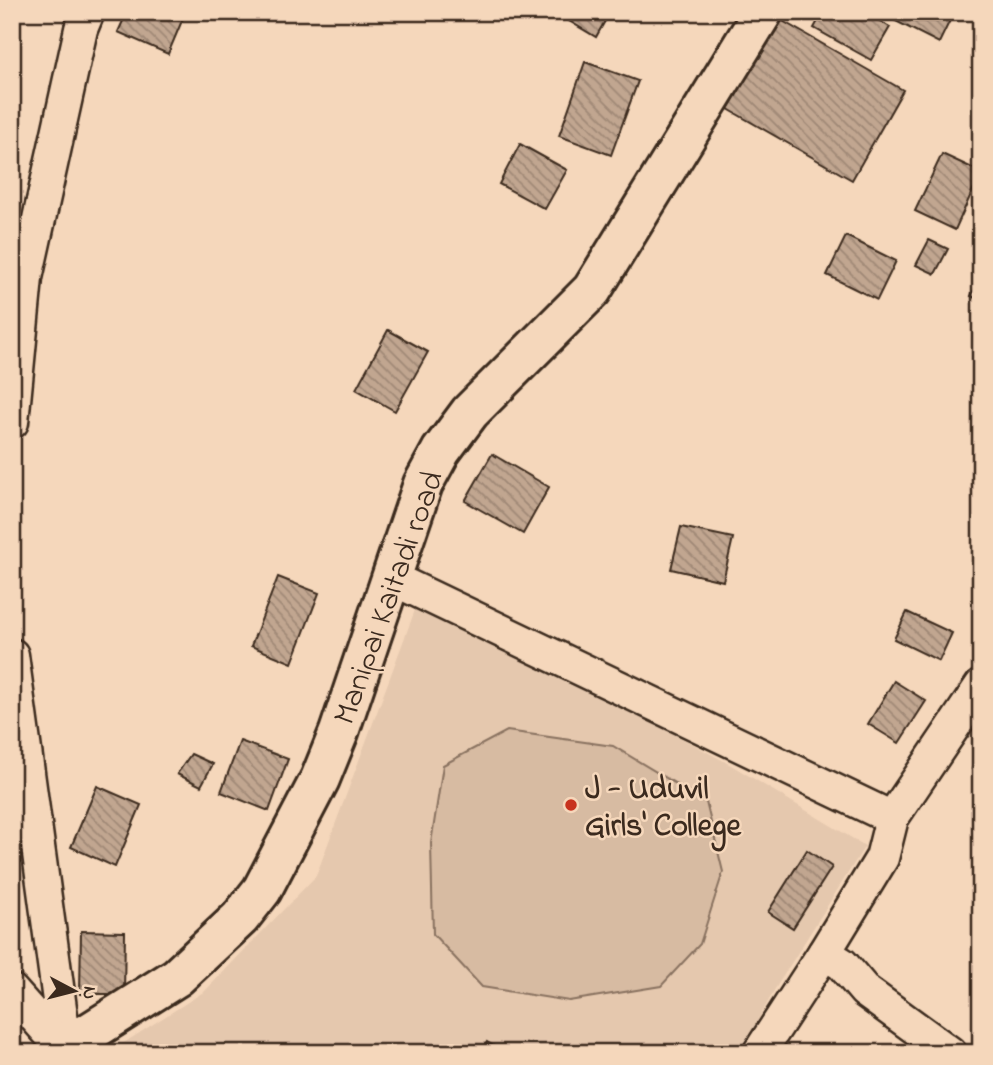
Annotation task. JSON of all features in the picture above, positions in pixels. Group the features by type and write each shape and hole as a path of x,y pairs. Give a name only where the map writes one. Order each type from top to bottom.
{"main road":[{"name":"Manipai Kaitadi road","path":"66,1052 82,1037 177,977 240,918 262,890 329,755 423,484 441,451 470,412 592,290 763,12"}],"street":[{"path":"12,422 26,278 81,29 88,12"},
{"path":"391,578 892,818"},
{"path":"12,655 66,1052"},
{"path":"759,1053 882,858 892,818 981,686"},
{"path":"824,953 842,964 865,991 950,1053"},
{"path":"12,991 66,1052"}],"shaded area":[{"name":"J - Uduvil Girls' College","path":"415,610 571,678 731,765 865,846 775,989 740,1053 108,1053 205,991 316,876"},
{"path":"507,731 613,746 706,802 723,872 700,944 661,986 569,1001 482,987 433,934 431,843 443,765"}],"building":[{"path":"127,12 176,12 184,16 168,54 118,32"},
{"path":"554,12 610,12 596,37"},
{"path":"823,12 864,12 890,27 871,60 814,28"},
{"path":"878,12 954,12 939,43"},
{"path":"779,19 903,90 852,180 728,109"},
{"path":"585,62 638,81 611,155 559,136"},
{"path":"520,144 567,170 545,209 499,184"},
{"path":"942,154 981,172 955,230 915,211"},
{"path":"846,236 896,261 877,300 827,275"},
{"path":"929,240 948,249 935,274 916,265"},
{"path":"981,276 981,301 971,296"},
{"path":"388,330 428,352 395,411 356,389"},
{"path":"492,454 549,487 523,534 465,501"},
{"path":"681,527 733,538 723,581 671,569"},
{"path":"278,577 319,593 292,663 251,646"},
{"path":"907,612 952,633 939,661 894,639"},
{"path":"894,681 926,701 899,743 868,724"},
{"path":"240,741 288,759 269,811 221,792"},
{"path":"981,745 981,772 972,769"},
{"path":"191,754 213,764 201,786 177,774"},
{"path":"97,786 141,805 115,867 71,847"},
{"path":"807,850 832,867 793,928 768,912"},
{"path":"81,931 125,932 124,994 80,994"},
{"path":"487,1042 506,1053 481,1053"}],"place":[{"name":"J - Uduvil Girls' College","path":"571,805"}]}
